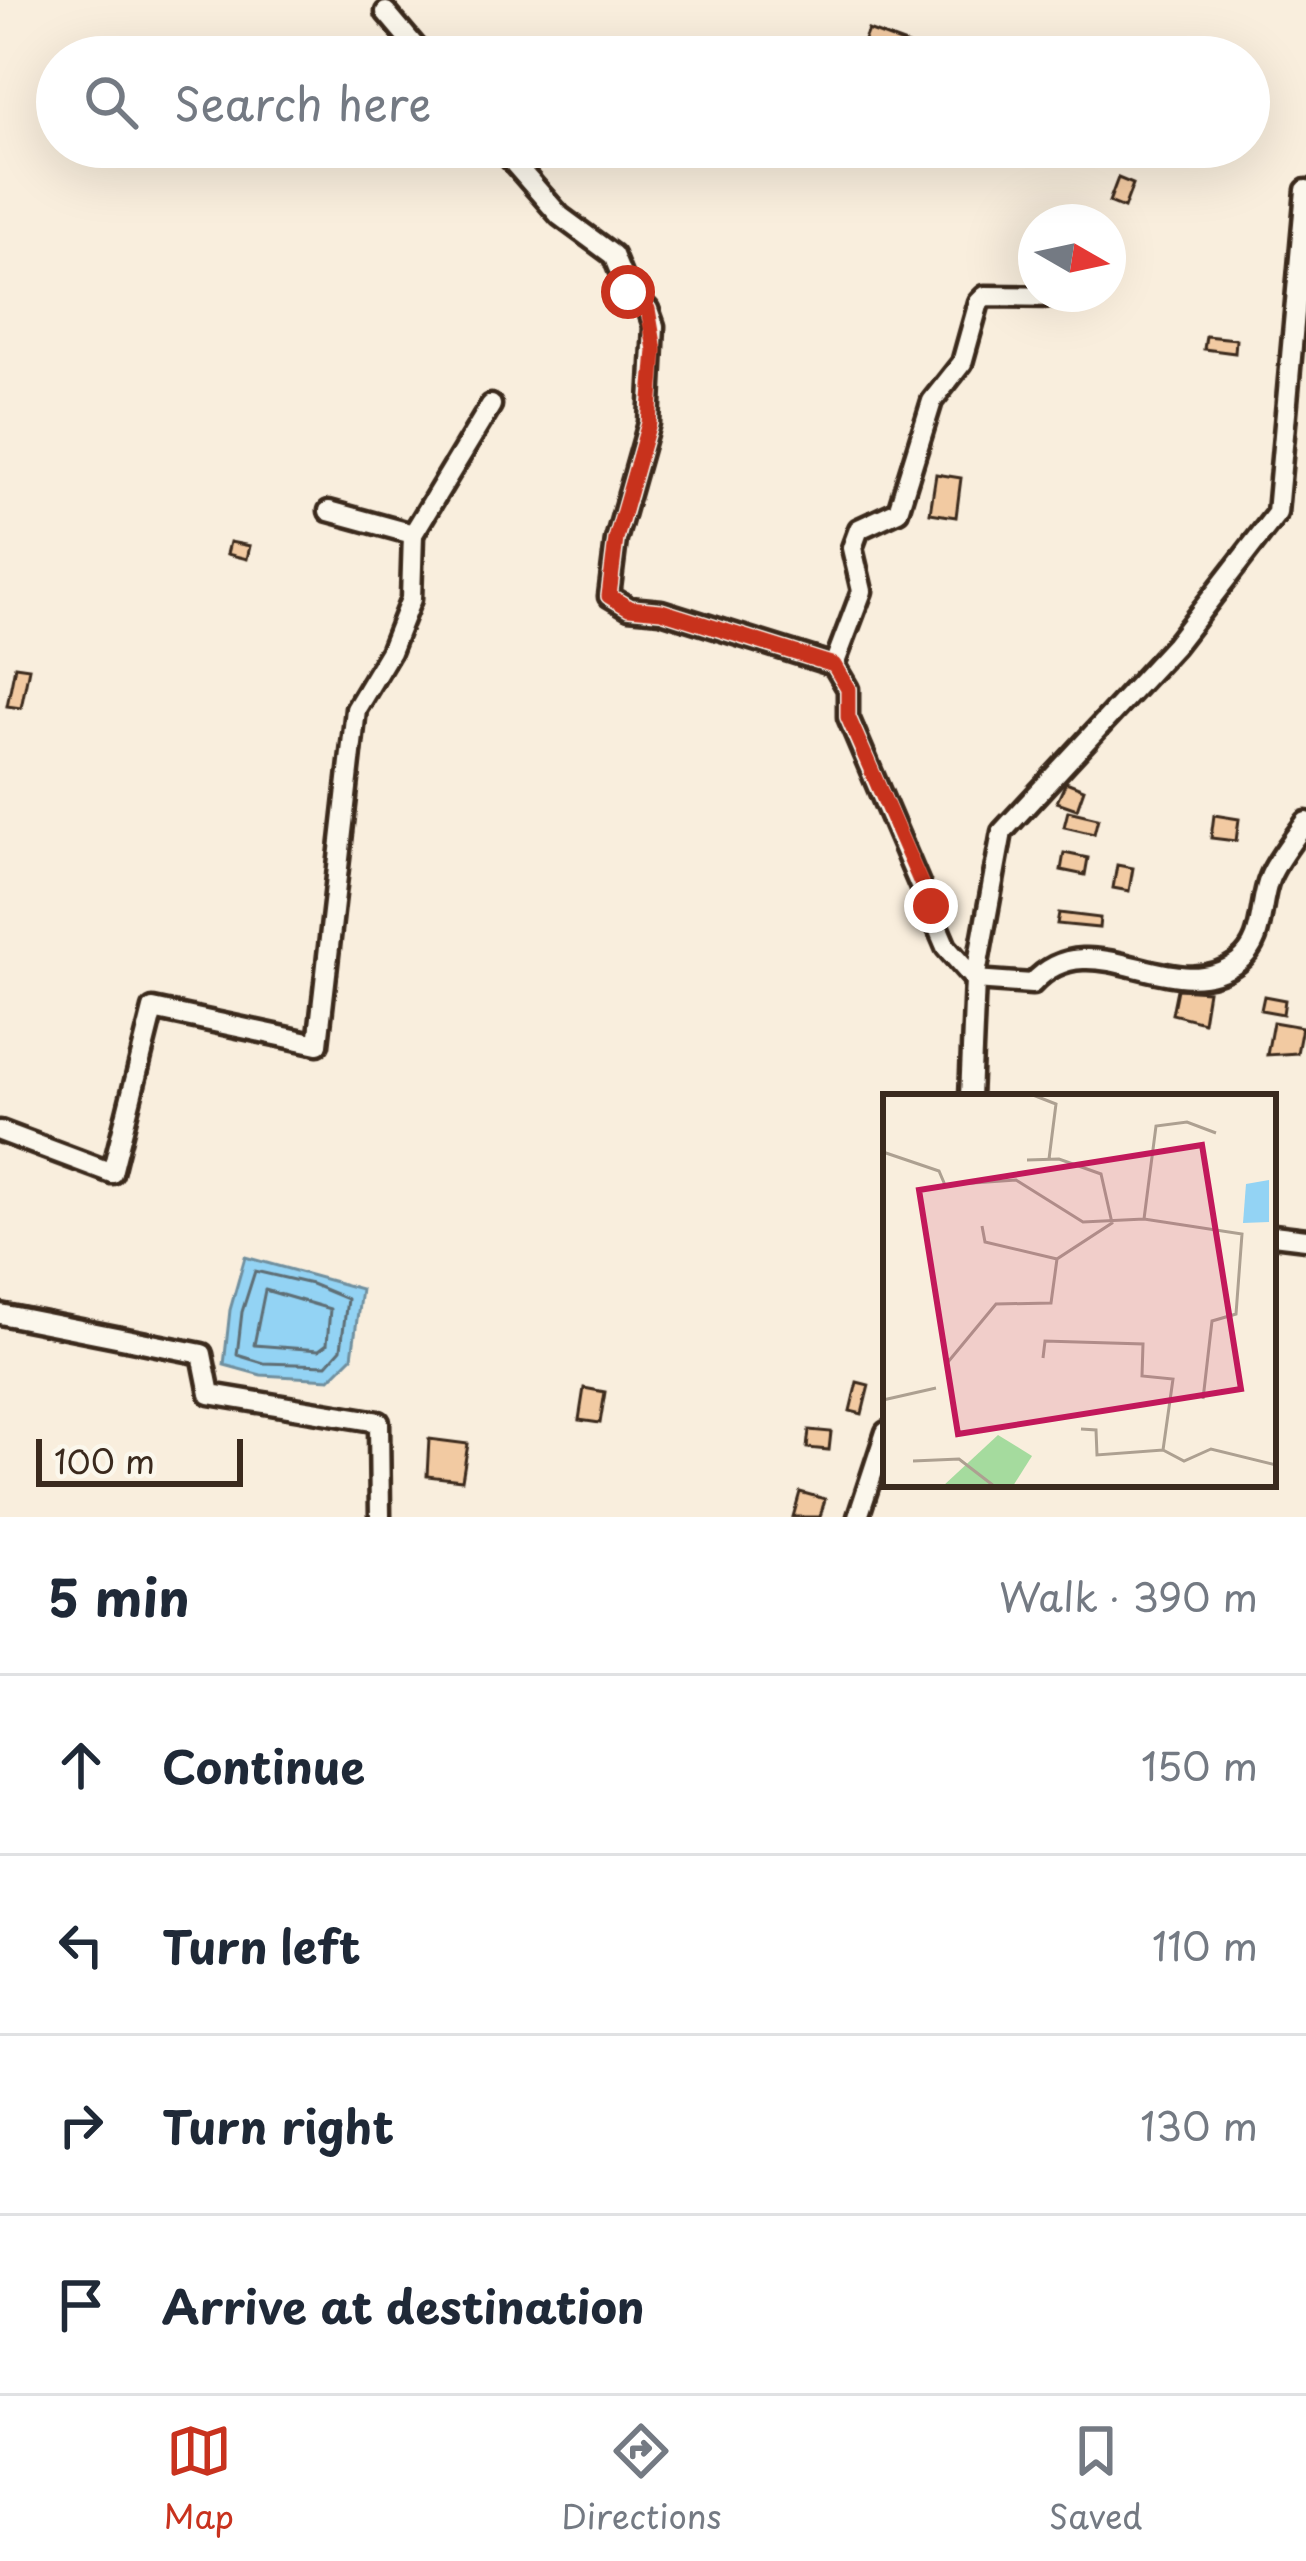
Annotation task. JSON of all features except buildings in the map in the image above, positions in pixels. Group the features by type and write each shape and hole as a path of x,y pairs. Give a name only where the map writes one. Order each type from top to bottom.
{"street":[{"path":"386,12 406,36"},
{"path":"518,168 560,216 613,255 628,292 648,309 654,326 649,423 616,539 609,596 629,608 661,611 834,665 848,689 848,717 946,946 975,980 1032,984 1043,971 1077,957 1121,960 1133,972 1202,979 1238,962 1256,939 1270,877 1306,822"},
{"path":"970,1094 975,980 1002,832 1174,645 1277,513 1306,190"},
{"path":"834,665 862,591 852,548 859,529 898,511 932,401 962,363 979,302 985,296 1018,296"},
{"path":"0,1131 112,1172 153,1009 318,1044 356,709 390,652 411,599 413,534 491,405"},
{"path":"328,512 413,534"},
{"path":"1276,1235 1306,1239"},
{"path":"0,1314 202,1354 210,1394 379,1422 380,1517"},
{"path":"858,1517 883,1441"}],"water":[{"path":"245,1257 361,1289 352,1357 330,1379 261,1375 224,1365 230,1310"}],"route":[{"path":"628,292 648,309 655,350 649,423 637,480 616,539 609,596 629,608 661,611 834,665 848,689 848,717 931,906"}]}
